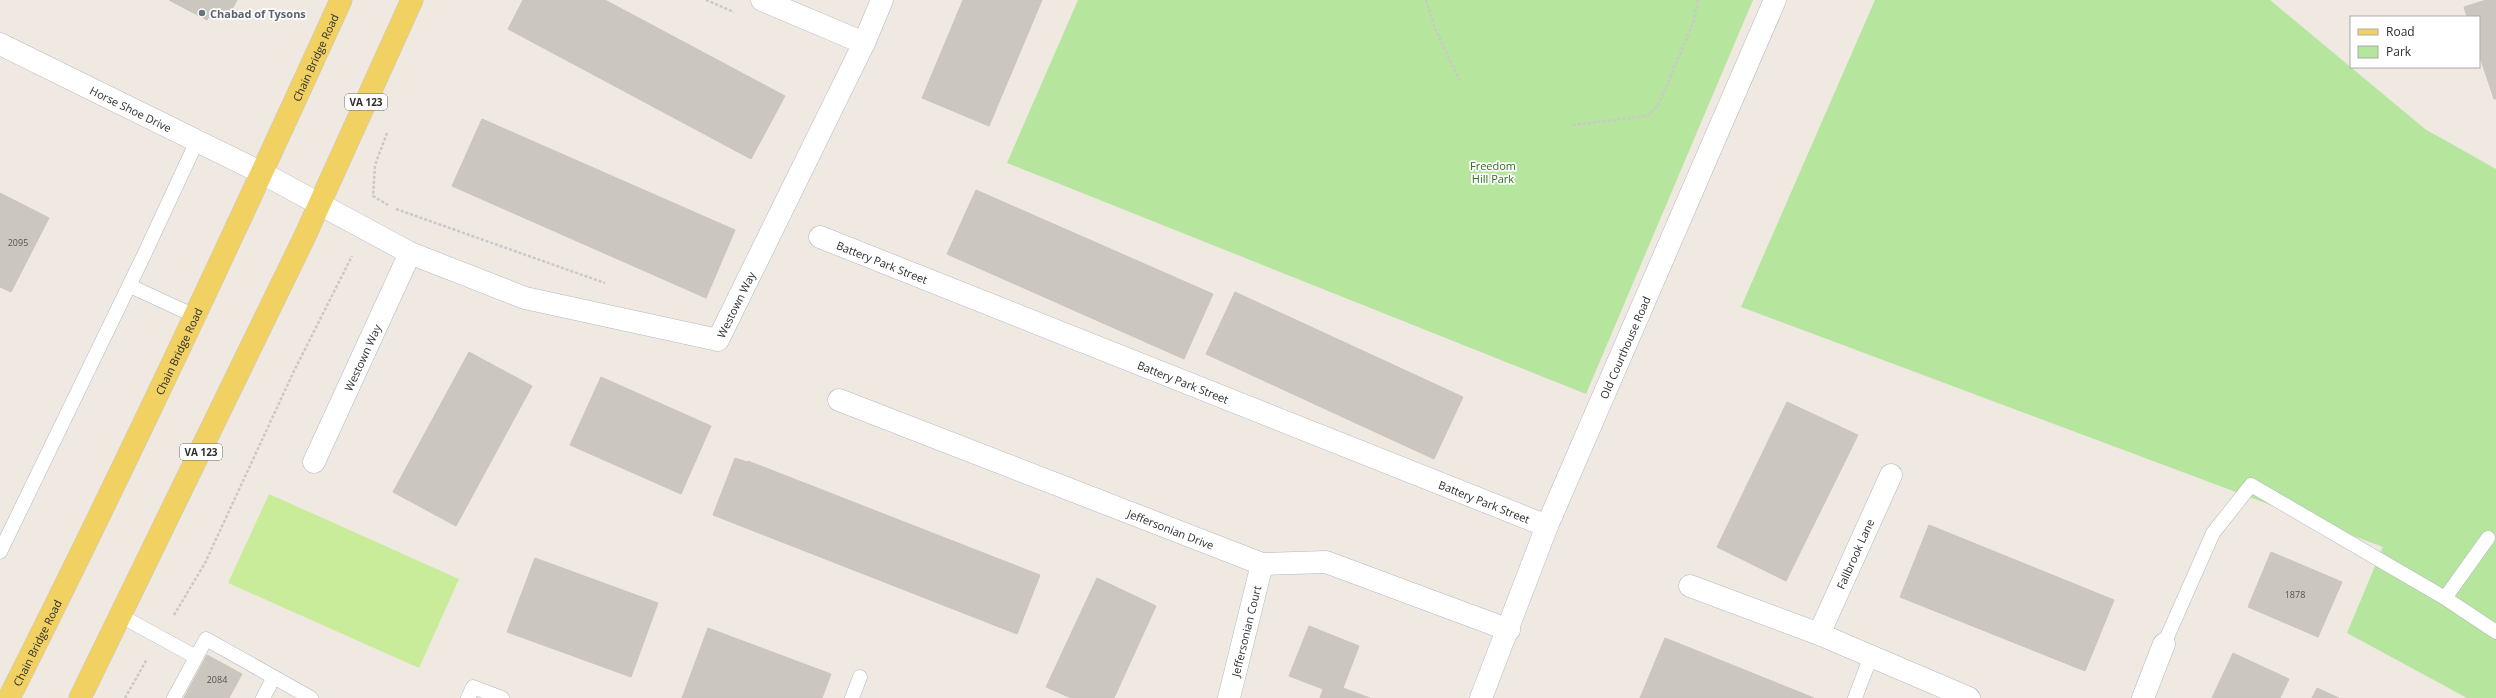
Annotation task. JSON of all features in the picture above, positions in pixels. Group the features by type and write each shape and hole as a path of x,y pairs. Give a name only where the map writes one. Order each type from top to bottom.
{"main road":[{"name":"Chain Bridge Road","path":"8,698 76,565 195,316 341,0"},
{"name":"VA 123","path":"80,698 320,205 412,0"}],"street":[{"path":"762,0 864,43"},
{"name":"Westown Way","path":"262,173 410,253 525,298 718,340 864,43 882,0"},
{"name":"Old Courthouse Road","path":"1481,698 1509,630 1547,526 1775,0"},
{"name":"Horse Shoe Drive","path":"0,44 262,173"},
{"name":"Battery Park Street","path":"820,237 1547,526"},
{"name":"Westown Way","path":"314,462 410,253"},
{"name":"Jeffersonian Drive","path":"839,400 1262,564 1326,562 1509,630"},
{"name":"Fallbrook Lane","path":"1819,634 1890,474"},
{"name":"Jeffersonian Court","path":"1228,698 1262,564"},
{"path":"1690,586 1819,634 1969,698"},
{"path":"2143,698 2164,644"}],"lane":[{"path":"0,552 130,286 197,141"},
{"path":"130,286 195,316"},
{"path":"2164,644 2213,534 2251,485 2445,598 2496,632"},
{"path":"2445,598 2488,538"},
{"path":"121,616 196,657"},
{"path":"174,698 187,683 196,657 206,639 311,698"},
{"path":"1855,698 1871,656"},
{"path":"263,698 274,677"},
{"path":"852,698 860,677"},
{"path":"468,698 473,686 502,698"}],"path":[{"path":"706,0 736,12"},
{"path":"1426,0 1435,28 1459,80"},
{"path":"1573,125 1647,116 1658,106 1694,22 1698,0"},
{"path":"389,128 375,165 373,196 395,209 607,283"},
{"path":"124,698 205,563 290,380 352,256"}],"green space":[{"name":"Freedom Hill Park","path":"1078,0 1753,0 1586,394 1007,163"},
{"path":"1875,0 2270,0 2425,129 2496,169 2496,698 2467,698 2347,633 2383,547 1741,307"},
{"path":"269,494 459,579 419,668 228,583"}],"building":[{"name":"Chabad of Tysons","path":"169,0 237,0 228,17 213,9 207,20"},
{"path":"523,0 605,0 785,96 751,159 508,29"},
{"path":"963,0 1042,0 989,126 922,98"},
{"path":"2486,0 2496,0 2496,99 2494,99 2480,57 2480,16 2467,16 2464,7"},
{"path":"482,119 735,230 706,298 452,186"},
{"path":"976,190 1213,294 1184,359 947,254"},
{"path":"0,193 49,218 11,292 0,287"},
{"path":"1235,292 1463,397 1434,459 1206,354"},
{"path":"469,352 532,386 456,526 393,492"},
{"path":"601,377 711,426 681,494 570,445"},
{"path":"1787,402 1858,435 1786,581 1717,547"},
{"path":"735,458 748,461 1040,575 1017,634 713,515"},
{"path":"1929,525 2114,600 2085,671 1900,597"},
{"path":"2271,552 2342,582 2318,637 2248,607"},
{"path":"535,558 658,603 631,677 507,632"},
{"path":"1097,578 1156,606 1114,698 1071,698 1046,687"},
{"path":"1309,626 1359,646 1343,688 1370,698 1320,698 1323,689 1289,676"},
{"path":"708,628 831,674 822,698 682,698"},
{"path":"1665,638 1814,698 1640,698"},
{"path":"2233,653 2289,679 2280,698 2212,698"},
{"path":"207,655 242,674 229,698 184,698"},
{"path":"2317,688 2339,698 2312,698"}],"place":[{"name":"Chabad of Tysons","path":"202,13"}]}
